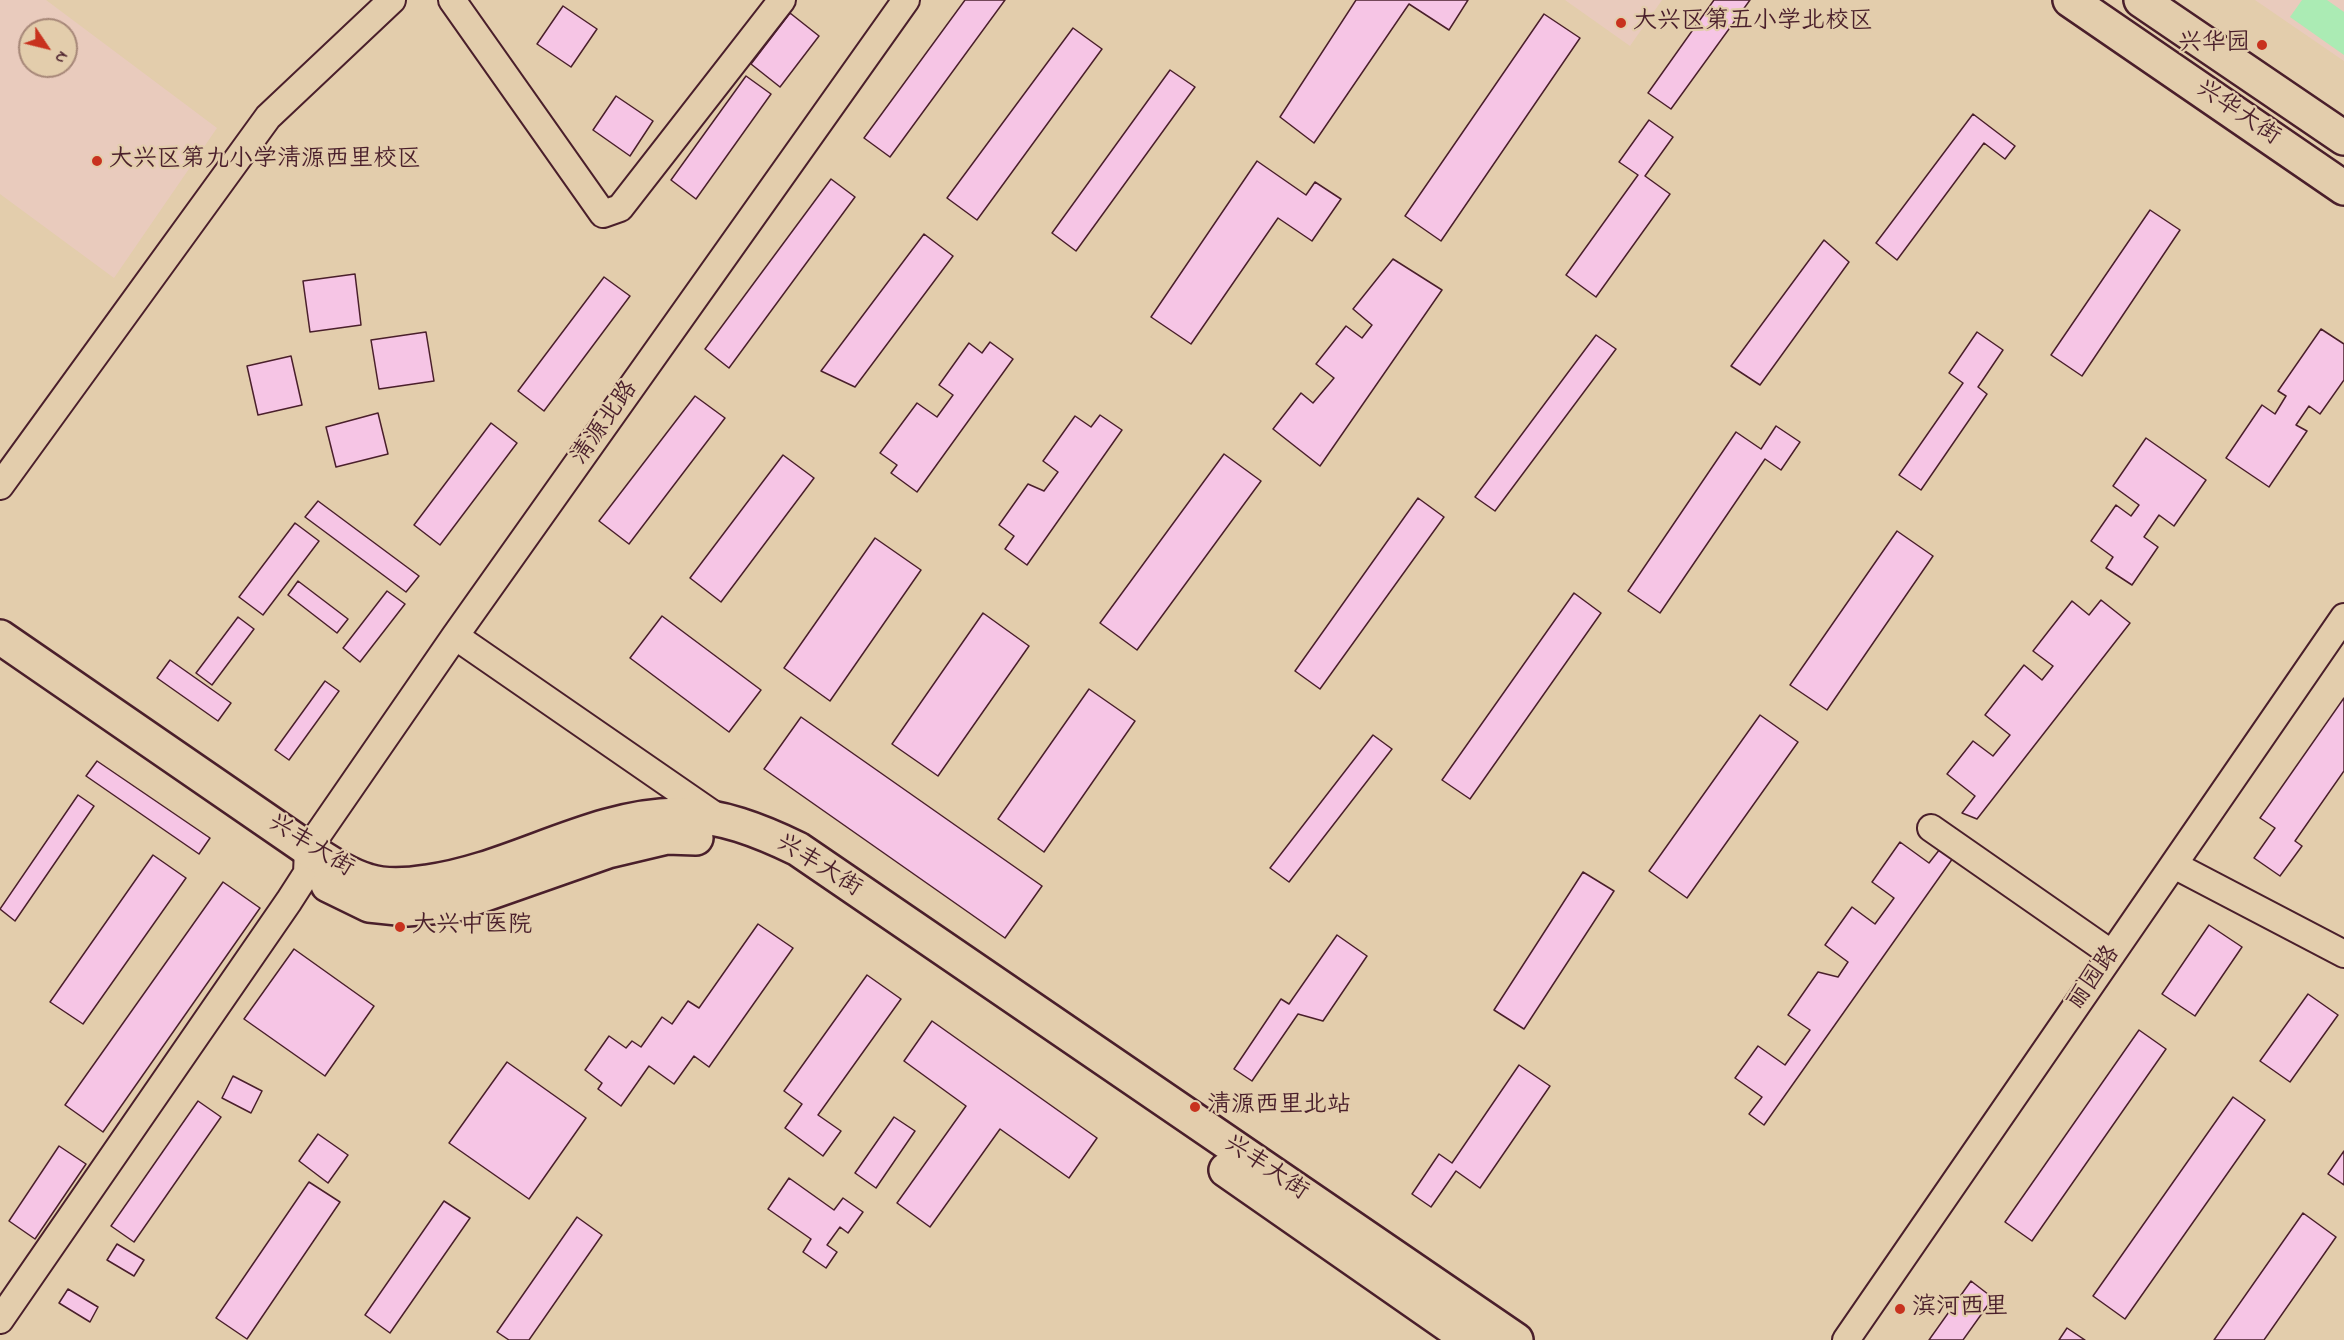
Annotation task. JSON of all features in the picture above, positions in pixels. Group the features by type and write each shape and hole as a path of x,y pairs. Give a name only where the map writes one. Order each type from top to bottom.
{"main road":[{"name":"兴华大街","path":"2070,0 2344,188"},
{"name":"兴华大街","path":"2141,0 2344,138"},
{"name":"兴丰大街","path":"0,637 369,905 407,909 454,905 608,851 667,837 703,838 739,843 774,858 847,905 1470,1340"},
{"name":"兴丰大街","path":"0,660 308,861 336,867 368,881 400,885 454,878 590,832 634,820 678,815 723,821 759,830 798,849 1516,1340"}],"street":[{"path":"0,486 268,117 393,0"},
{"path":"452,0 603,214 620,208 782,0"},
{"name":"清源北路","path":"0,1320 308,861 455,636 906,0"},
{"name":"丽园路","path":"1846,1340 2343,622"},
{"path":"455,636 723,821"},
{"path":"1931,828 2112,954"},
{"path":"2174,865 2344,954"}],"shaded area":[{"name":"大兴区第九小学清源西里校区","path":"0,0 46,0 70,18 18,18 18,78 78,78 78,24 217,128 114,278 0,194"},
{"name":"大兴区第五小学北校区","path":"1565,0 1662,0 1630,46"},
{"path":"2255,0 2344,0 2344,61"}],"green space":[{"path":"2302,0 2327,0 2344,12 2344,55 2290,17"}],"building":[{"path":"965,0 1005,0 890,157 864,138"},
{"path":"1356,0 1468,0 1449,30 1409,4 1314,143 1280,117"},
{"path":"1714,0 1750,0 1671,109 1648,93"},
{"path":"563,6 597,29 571,67 537,44"},
{"path":"790,13 819,36 780,87 751,64"},
{"path":"1544,14 1580,38 1441,241 1405,216"},
{"path":"1073,28 1102,49 977,220 947,198"},
{"path":"1170,70 1195,87 1076,251 1052,233"},
{"path":"746,76 771,94 696,199 671,180"},
{"path":"616,96 653,121 630,156 593,130"},
{"path":"1973,114 2015,146 2005,159 1984,143 1897,260 1876,243"},
{"path":"1649,120 1673,137 1645,176 1670,194 1596,297 1566,275 1638,175 1619,162"},
{"path":"1257,161 1306,195 1315,182 1341,199 1312,241 1278,218 1191,344 1151,317"},
{"path":"831,179 855,197 729,368 705,349"},
{"path":"2150,210 2180,230 2082,376 2051,355"},
{"path":"924,234 953,256 855,387 821,371"},
{"path":"1824,240 1849,262 1760,385 1731,366"},
{"path":"1393,259 1442,290 1320,466 1273,429 1301,393 1313,403 1334,378 1316,364 1346,326 1362,338 1372,325 1353,309"},
{"path":"355,274 361,325 310,332 303,281"},
{"path":"604,277 630,296 544,411 518,391"},
{"path":"2321,329 2344,344 2344,380 2320,414 2309,406 2296,425 2307,431 2269,487 2226,458 2262,405 2275,414 2286,396 2278,391"},
{"path":"426,332 434,381 379,389 371,340"},
{"path":"1977,332 2003,350 1978,387 1987,394 1921,490 1899,475 1963,383 1949,373"},
{"path":"1596,335 1616,349 1495,511 1475,497"},
{"path":"990,342 1013,359 917,492 891,473 897,465 880,453 917,403 937,417 953,395 939,385 969,343 982,353"},
{"path":"291,356 302,405 258,415 247,366"},
{"path":"695,396 725,418 629,544 599,521"},
{"path":"378,413 388,454 336,467 326,427"},
{"path":"1100,415 1122,430 1027,565 1005,549 1014,536 999,525 1028,484 1044,491 1058,472 1043,461 1075,416 1091,427"},
{"path":"491,423 517,443 440,545 414,525"},
{"path":"1776,426 1800,442 1781,470 1765,459 1660,613 1628,591 1736,432 1761,449"},
{"path":"2146,438 2206,480 2174,526 2159,515 2144,537 2158,547 2132,585 2106,568 2113,557 2091,541 2116,505 2131,516 2139,505 2113,486"},
{"path":"1224,454 1261,481 1137,650 1100,623"},
{"path":"783,455 814,478 721,602 690,578"},
{"path":"1418,498 1444,517 1320,689 1295,671"},
{"path":"318,501 419,576 406,592 305,517"},
{"path":"295,523 319,541 263,615 239,597"},
{"path":"1897,531 1933,556 1827,710 1790,685"},
{"path":"875,538 921,570 830,701 784,668"},
{"path":"298,581 348,619 337,633 288,595"},
{"path":"387,591 405,604 360,662 343,648"},
{"path":"1574,593 1601,613 1470,799 1442,780"},
{"path":"2101,600 2130,623 1977,819 1962,813 1975,796 1947,774 1973,741 1993,756 2010,735 1985,715 2024,665 2042,680 2053,666 2033,651 2072,601 2089,615"},
{"path":"983,613 1029,646 938,776 892,744"},
{"path":"662,616 761,690 729,732 630,658"},
{"path":"238,617 254,629 212,685 196,673"},
{"path":"170,660 231,703 218,721 157,678"},
{"path":"325,681 339,691 289,760 275,750"},
{"path":"1089,689 1135,721 1044,852 998,819"},
{"path":"2344,698 2344,771 2295,841 2302,846 2280,876 2254,858 2275,828 2260,818"},
{"path":"1760,715 1798,742 1687,898 1649,871"},
{"path":"801,717 1042,886 1005,938 764,769"},
{"path":"1373,735 1392,749 1289,882 1270,868"},
{"path":"97,761 210,838 199,854 86,776"},
{"path":"78,795 94,806 15,921 0,909"},
{"path":"1900,842 1929,863 1940,849 1953,858 1764,1125 1749,1114 1762,1097 1735,1078 1758,1046 1785,1065 1810,1030 1788,1015 1818,972 1838,977 1848,962 1825,945 1852,907 1875,924 1894,898 1872,882"},
{"path":"153,855 186,878 83,1024 50,1002"},
{"path":"1583,872 1614,891 1524,1029 1494,1010"},
{"path":"223,882 260,908 103,1132 65,1105"},
{"path":"758,924 793,948 709,1067 694,1056 674,1084 649,1066 621,1106 598,1089 602,1083 585,1070 609,1036 626,1048 632,1041 641,1047 662,1017 672,1024 688,1001 699,1008"},
{"path":"2209,925 2242,947 2195,1016 2162,994"},
{"path":"1337,935 1367,956 1323,1021 1298,1014 1252,1081 1234,1069 1281,999 1289,1004"},
{"path":"294,949 374,1006 325,1076 244,1019"},
{"path":"867,975 901,999 818,1115 841,1131 823,1156 785,1128 802,1104 784,1091"},
{"path":"2308,994 2338,1015 2290,1082 2260,1061"},
{"path":"932,1021 1097,1138 1069,1178 1000,1129 930,1227 897,1203 966,1106 904,1061"},
{"path":"2139,1030 2166,1049 2032,1241 2005,1222"},
{"path":"507,1062 586,1118 529,1199 449,1143"},
{"path":"1519,1065 1550,1086 1480,1188 1456,1171 1431,1207 1412,1194 1439,1154 1452,1163"},
{"path":"233,1076 262,1091 251,1113 222,1098"},
{"path":"2233,1097 2265,1120 2125,1319 2093,1296"},
{"path":"198,1101 221,1117 134,1242 111,1226"},
{"path":"894,1117 915,1131 876,1188 855,1173"},
{"path":"318,1134 348,1155 328,1183 299,1161"},
{"path":"59,1146 86,1164 35,1239 9,1221"},
{"path":"2344,1151 2344,1185 2328,1174"},
{"path":"789,1178 834,1210 843,1198 863,1212 848,1233 840,1227 827,1245 837,1252 826,1268 803,1252 811,1239 768,1209"},
{"path":"309,1182 340,1202 247,1339 216,1318"},
{"path":"444,1201 470,1218 390,1333 365,1315"},
{"path":"2303,1213 2336,1237 2264,1340 2214,1340"},
{"path":"577,1217 602,1235 529,1340 509,1340 497,1332"},
{"path":"117,1244 144,1260 134,1276 107,1260"},
{"path":"1971,1281 1993,1298 1963,1340 1929,1340"},
{"path":"68,1289 98,1307 90,1322 59,1303"},
{"path":"2067,1328 2085,1340 2059,1340"}],"place":[{"name":"大兴区第五小学北校区","path":"1621,23"},
{"name":"兴华园","path":"2262,45"},
{"name":"大兴区第九小学清源西里校区","path":"97,161"},
{"name":"大兴中医院","path":"400,927"},
{"name":"清源西里北站","path":"1195,1107"},
{"name":"滨河西里","path":"1900,1309"}]}
